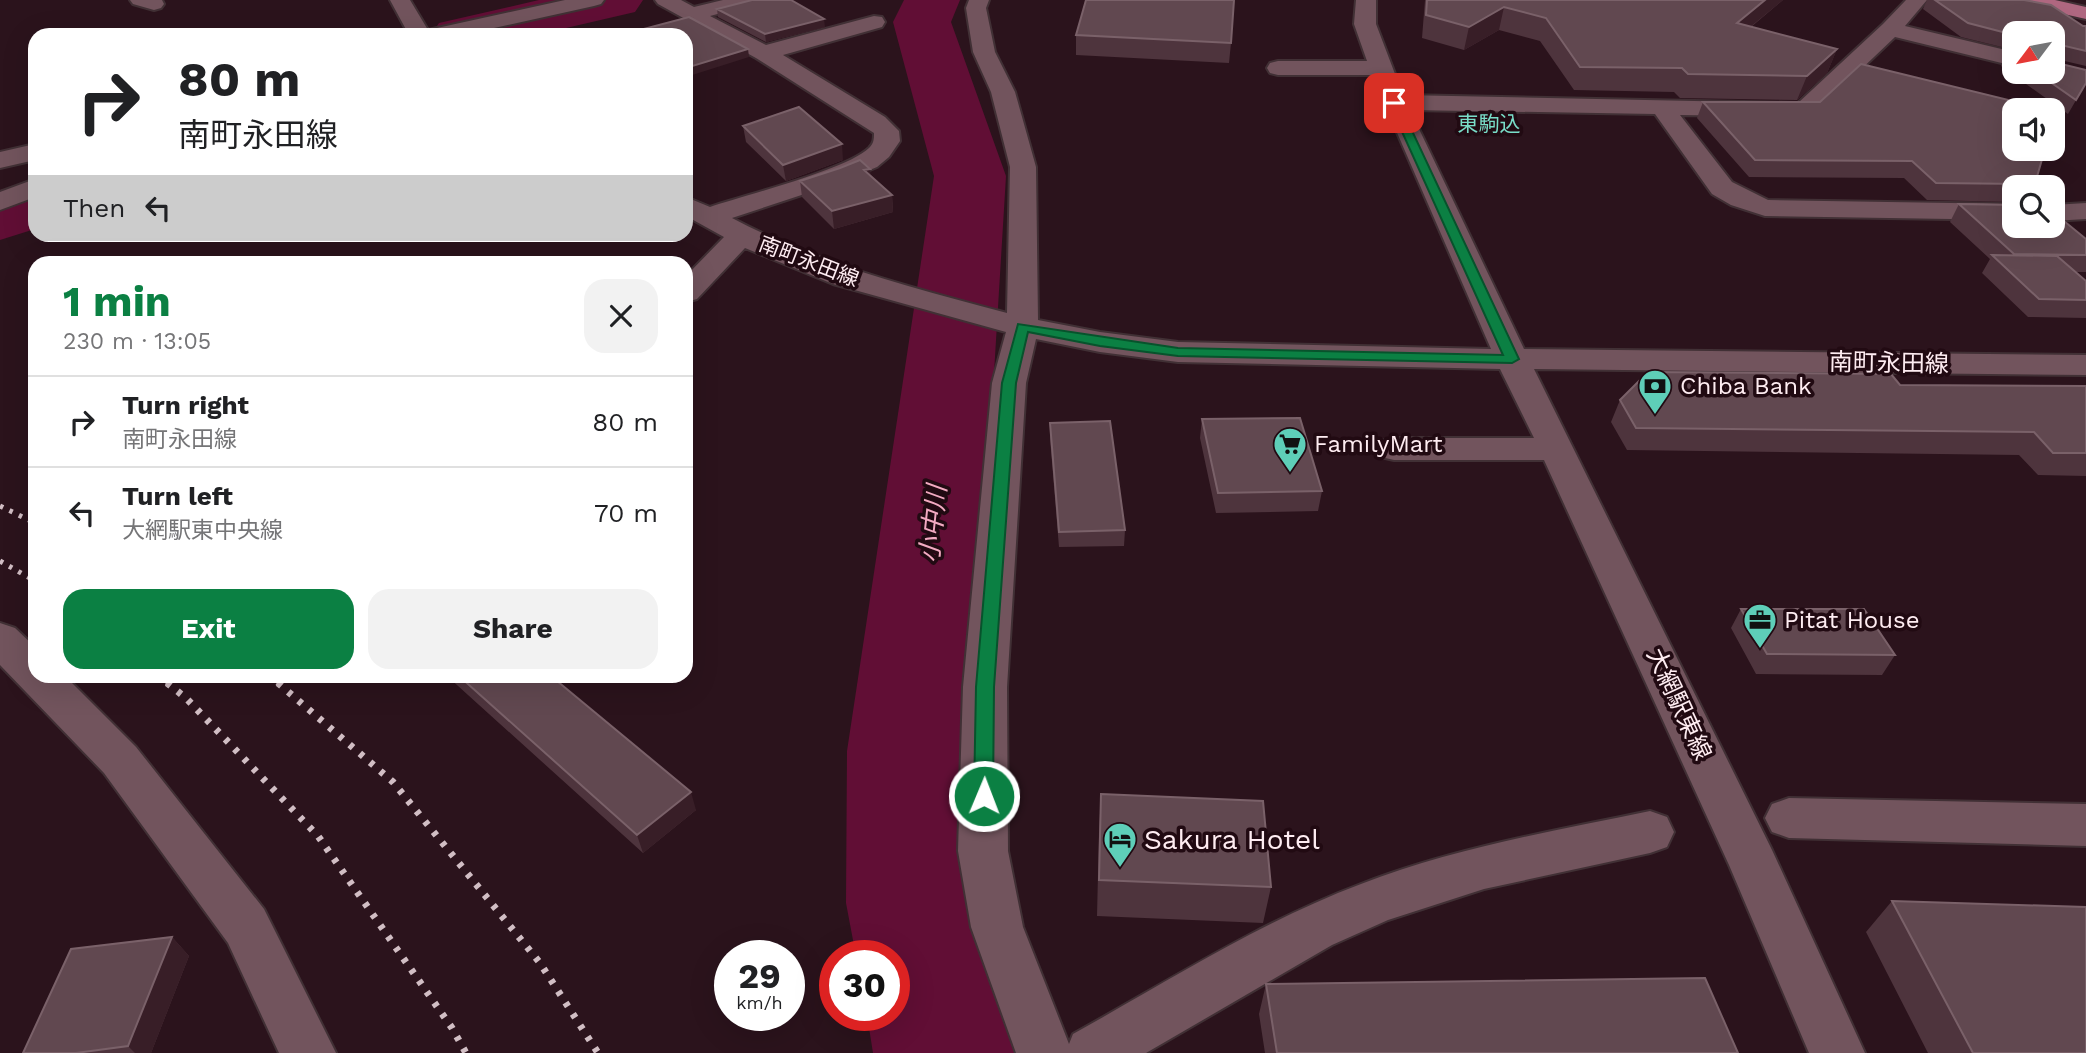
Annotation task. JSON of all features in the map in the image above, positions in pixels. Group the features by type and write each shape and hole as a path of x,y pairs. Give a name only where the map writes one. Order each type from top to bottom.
{"main road":[{"path":"2027,0 2086,13"}],"street":[{"path":"400,0 416,28"},
{"path":"464,28 594,0"},
{"path":"666,0 764,53 876,122 886,131 887,141 880,152 869,161 832,176 697,211"},
{"path":"692,14 748,0"},
{"path":"979,0 976,8 984,52 1003,92 1023,167 1023,327 1009,383 988,645 983,851 997,927 1044,1053"},
{"name":"大網駅東線","path":"1366,0 1365,24 1394,103 1512,359 1558,449 1754,866 1837,1053"},
{"path":"1394,103 1804,110 1891,29 1917,0"},
{"path":"764,53 874,22"},
{"path":"1891,29 2002,56"},
{"path":"1278,68 1381,68"},
{"path":"1662,107 1722,188 1765,208 2002,212"},
{"path":"0,160 28,154"},
{"path":"0,202 28,190"},
{"name":"南町永田線","path":"697,211 812,267 1023,327 1100,342 1178,352 1512,359 2086,365"},
{"path":"2065,212 2086,211"},
{"path":"693,286 742,235"},
{"path":"1394,449 1558,449"},
{"path":"0,639 28,666"},
{"path":"45,683 121,760 246,926 308,1053"},
{"path":"1789,818 2086,825"},
{"path":"1093,1053 1314,928 1376,901 1484,867 1650,832"}],"building":[{"path":"752,0 791,0 824,19 765,34 717,9"},
{"path":"1086,0 1234,0 1231,43 1076,35"},
{"path":"1427,0 1765,0 1737,23 1837,49 1807,76 1688,74 1682,68 1580,67 1546,18 1504,7 1469,27 1426,15"},
{"path":"1935,0 2024,0 2051,5 2086,26 2086,51 2065,46 2065,21 2002,21 2002,32 1968,23"},
{"path":"689,17 748,49 693,66 693,28 647,28"},
{"path":"1861,64 2002,98 2002,161 2042,161 2037,175 2002,175 2002,184 1936,183 1912,161 1755,160 1703,102 1820,102"},
{"path":"2065,65 2086,70 2086,83 2076,100 2053,84 2065,84"},
{"path":"799,107 842,144 783,165 743,126"},
{"path":"860,160 870,169 864,170 892,195 832,211 800,181 840,168"},
{"path":"1959,204 2002,205 2002,238 2065,238 2065,222 2086,239 2086,255 2014,254"},
{"path":"1992,255 2057,256 2086,281 2086,300 2039,299"},
{"path":"1648,372 1891,374 1900,385 2086,386 2086,453 2053,453 2034,432 1636,428 1620,400"},
{"path":"1300,418 1322,491 1218,493 1202,419"},
{"path":"1110,421 1125,530 1059,532 1050,423"},
{"path":"1741,609 1864,609 1895,655 1767,654"},
{"path":"467,683 559,683 691,792 637,835"},
{"path":"1101,794 1263,801 1271,887 1099,880"},
{"path":"1892,901 2086,907 2086,1053 1973,1053"},
{"path":"172,937 128,1046 76,1053 23,1053 71,949"},
{"path":"1705,978 1738,1053 1277,1053 1266,984"}],"waterway":[{"path":"491,28 615,0"},
{"name":"小中川","path":"932,0 922,22 970,176 909,751 915,903 949,1053"},
{"path":"0,217 28,205"}],"railway":[{"path":"0,506 28,520"},
{"path":"0,561 28,577"},
{"path":"167,683 186,698 318,836 452,1028 466,1053"},
{"path":"278,683 393,782 540,963 598,1053"}],"place":[{"name":"Chiba Bank","path":"1655,416"},
{"name":"FamilyMart","path":"1290,474"},
{"name":"Pitat House","path":"1760,650"},
{"name":"Sakura Hotel","path":"1120,869"}],"district":[{"name":"東駒込","path":"1489,123"}],"route":[{"path":"984,796 985,687 1009,383 1023,327 1100,342 1178,352 1512,359 1394,103"}]}
